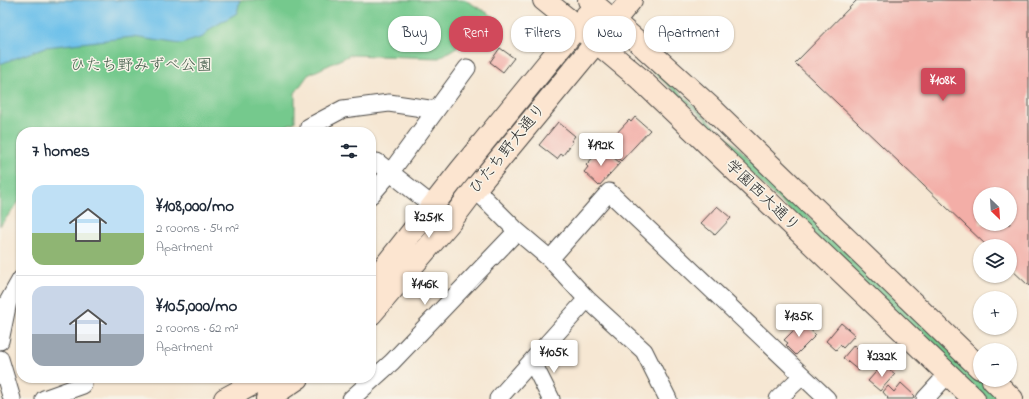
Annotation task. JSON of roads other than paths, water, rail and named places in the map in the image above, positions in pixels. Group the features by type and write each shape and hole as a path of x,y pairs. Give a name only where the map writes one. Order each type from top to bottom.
{"main road":[{"name":"学園西大通り","path":"544,0 583,31"},
{"name":"ひたち野大通り","path":"618,16 631,0"},
{"name":"学園西大通り","path":"594,2 609,16"},
{"name":"ひたち野大通り","path":"376,278 577,26 594,2"},
{"name":"学園西大通り","path":"636,41 710,107 973,361"},
{"name":"ひたち野大通り","path":"376,308 450,222 475,189 588,52"},
{"name":"学園西大通り","path":"608,52 639,78 974,399"},
{"path":"225,399 255,383"},
{"path":"268,399 291,383"},
{"path":"1000,387 1012,399"}],"street":[{"path":"376,189 390,173 467,68"},
{"path":"309,127 343,109 389,103 436,110"},
{"path":"376,162 433,206"},
{"path":"475,189 517,231 550,259 587,299 644,351 668,399"},
{"path":"550,259 609,192 826,399"},
{"path":"376,376 392,362 517,231"},
{"path":"0,341 8,302 16,288"},
{"path":"498,399 587,299"},
{"path":"0,359 12,399"},
{"path":"532,361 551,399"},
{"path":"925,399 948,374"},
{"path":"778,399 802,376"},
{"path":"351,399 369,383"},
{"path":"44,399 85,387"}],"water":[{"path":"0,0 240,0 237,13 210,29 203,37 181,44 133,37 46,47 0,64"}],"park label":[{"name":"ひたち野みずべ公園","path":"141,66"}]}
